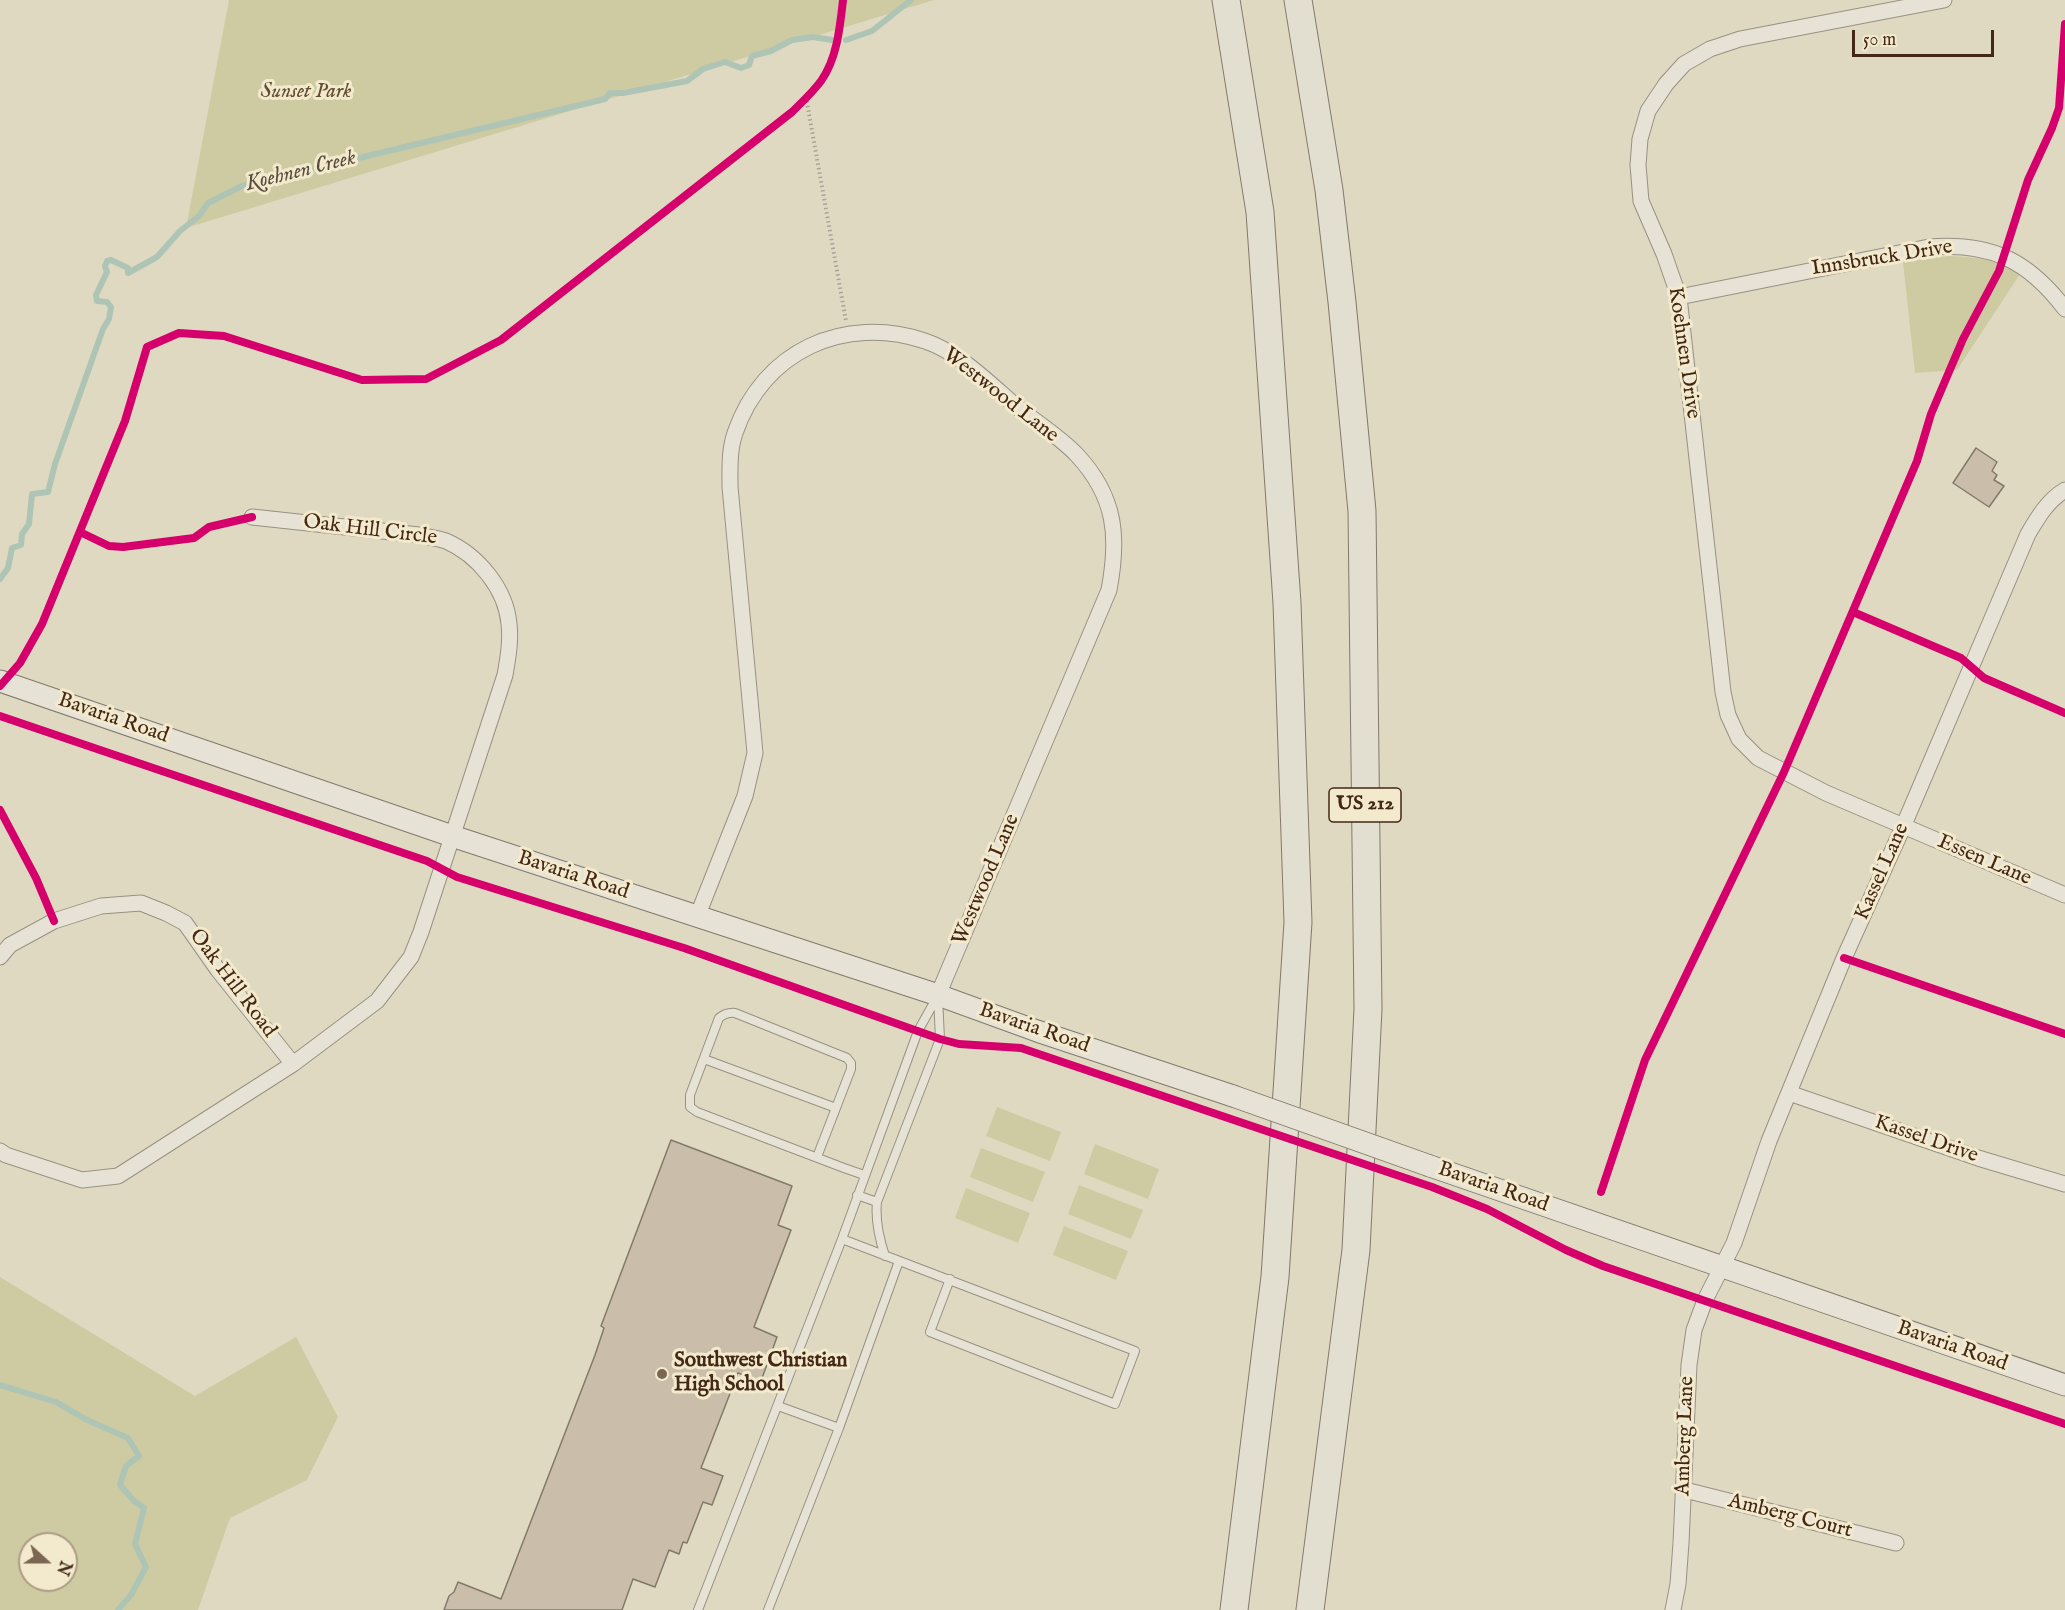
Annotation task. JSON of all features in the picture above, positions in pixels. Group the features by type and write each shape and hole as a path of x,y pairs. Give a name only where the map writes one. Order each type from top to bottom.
{"highway":[{"path":"1227,0 1260,212 1287,603 1298,922 1275,1277 1234,1610"},
{"name":"US 212","path":"1299,0 1329,190 1362,511 1368,1009 1356,1250 1310,1610"}],"street":[{"name":"Koehnen Drive","path":"1904,827 1826,793 1758,758 1739,739 1728,715 1723,692 1678,297 1664,254 1641,201 1638,165 1640,139 1648,111 1666,84 1684,64 1710,49 1740,39 1944,0"},
{"name":"Innsbruck Drive","path":"1678,297 1929,247 1952,245 1977,247 2003,256 2026,269 2049,288 2065,309"},
{"name":"Westwood Lane","path":"697,917 744,796 755,753 729,487 734,435 743,412 758,388 778,367 800,350 822,340 849,334 896,333 927,342 955,356 1076,455 1098,482 1109,509 1114,534 1114,564 1109,590 938,995"},
{"name":"Kassel Lane","path":"1722,1268 1734,1243 1769,1141 1844,958 1904,827 2028,534 2039,514 2056,495 2065,490"},
{"name":"Oak Hill Circle","path":"252,517 419,535 445,540 466,553 485,572 501,594 509,622 510,650 506,675 452,836"},
{"name":"Bavaria Road","path":"0,681 452,836 938,995 2065,1385"},
{"name":"Essen Lane","path":"1904,827 2065,895"},
{"path":"0,1151 39,1167 82,1180 118,1176 293,1064 377,1001 395,980 411,957 421,932 452,836"},
{"name":"Oak Hill Road","path":"0,957 10,945 54,921 101,906 141,903 186,923 218,970 293,1064"},
{"name":"Kassel Drive","path":"1789,1093 1977,1158 2065,1184"},
{"name":"Amberg Lane","path":"1673,1610 1678,1584 1689,1365 1694,1330 1705,1300 1722,1268"},
{"name":"Amberg Court","path":"1684,1490 1896,1543"}],"lane":[{"path":"698,1610 842,1239 918,1031 938,995"},
{"path":"885,1256 878,1228 878,1202 940,1039 938,995"},
{"path":"816,1157 850,1069 847,1058 735,1013 729,1012 719,1018 690,1095 690,1107 816,1157 864,1175"},
{"path":"704,1059 836,1108"},
{"path":"857,1195 878,1202"},
{"path":"842,1239 950,1279 1135,1351 1115,1404 930,1332 950,1279"},
{"path":"768,1610 839,1428 899,1262"},
{"path":"778,1406 839,1428"}],"path":[{"path":"799,105 814,89"},
{"path":"806,98 849,334"}],"green space":[{"name":"Sunset Park","path":"229,0 934,0 186,228"},
{"path":"1949,256 1986,260 2022,271 1957,370 1915,373 1903,262"},
{"path":"997,1107 1061,1132 1050,1161 986,1136"},
{"path":"1095,1144 1159,1169 1148,1199 1084,1174"},
{"path":"981,1148 1045,1172 1033,1202 970,1177"},
{"path":"1079,1185 1143,1210 1131,1239 1068,1214"},
{"path":"966,1188 1030,1213 1018,1243 955,1218"},
{"path":"1064,1226 1128,1251 1116,1280 1053,1255"},
{"path":"0,1277 195,1396 296,1337 338,1417 307,1480 230,1518 198,1610 0,1610"}],"building":[{"path":"1976,448 1997,462 1992,471 1997,475 1994,480 2004,486 1989,507 1953,483"},
{"name":"Southwest Christian High School","path":"671,1140 792,1186 778,1225 791,1230 754,1327 777,1337 761,1381 738,1373 701,1468 723,1476 712,1505 703,1502 687,1543 683,1542 679,1554 669,1550 655,1587 633,1579 622,1610 444,1610 458,1582 501,1599 595,1355 604,1328 601,1326"}],"waterway":[{"name":"Koehnen Creek","path":"846,40 872,31 911,0"},
{"name":"Koehnen Creek","path":"0,579 8,568 12,548 21,545 22,534 29,524 32,494 48,492 55,464 103,329 109,319 111,307 107,302 97,301 96,295 107,272 105,266 107,261 111,260 128,268 128,273 157,257 180,231 199,216 208,203 242,186 605,99 610,93 623,93 687,81 703,69 725,62 741,68 749,65 752,56 771,51 792,40 813,37 832,40"},
{"name":"Koehnen Creek","path":"0,1385 56,1402 87,1420 128,1438 139,1456 126,1466 120,1485 134,1501 144,1508 135,1544 146,1567 131,1595 118,1610"}],"cycle path":[{"path":"0,686 20,663 42,624 125,421 147,347 179,333 224,336 362,380 426,379 501,340 792,112 818,85 831,63 837,42 843,0"},
{"path":"1601,1192 1645,1060 1784,772 1917,461 1931,414 1963,339 1999,271 2028,180 2059,108 2065,24"},
{"path":"80,532 109,546 123,547 194,538 209,527 252,517"},
{"path":"1853,612 1961,658 1984,678 2065,713"},
{"path":"0,716 427,861 457,877 684,948 940,1039 959,1044 1021,1048 1432,1187 1487,1209 1566,1250 1603,1266 2065,1424"},
{"path":"0,810 36,878 54,921"},
{"path":"1844,958 2065,1034"}],"place":[{"name":"Southwest Christian High School","path":"662,1374"}]}
